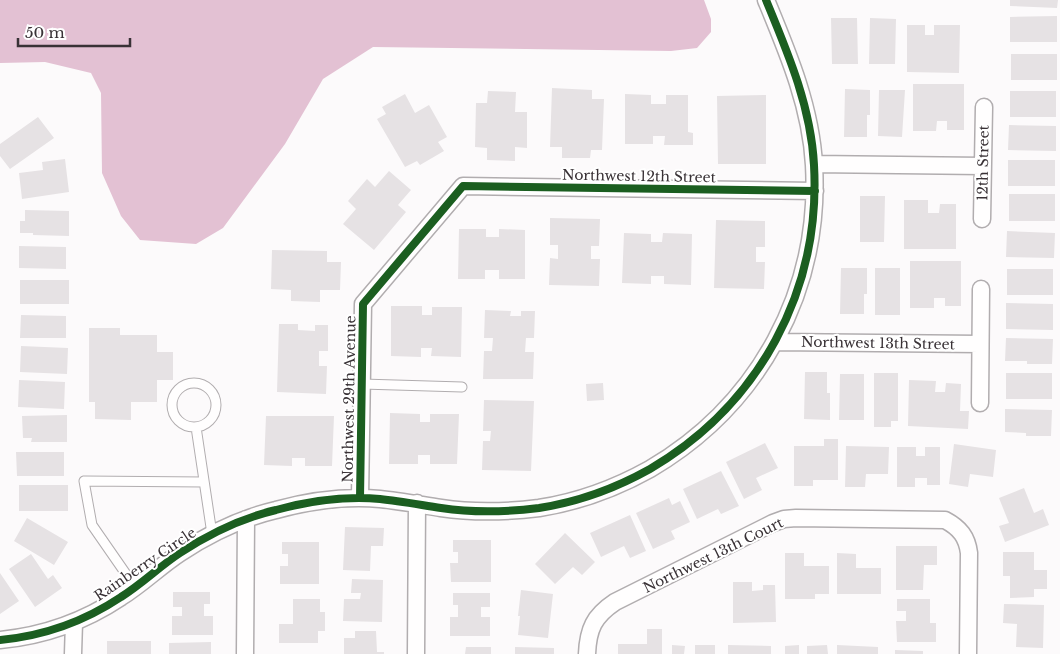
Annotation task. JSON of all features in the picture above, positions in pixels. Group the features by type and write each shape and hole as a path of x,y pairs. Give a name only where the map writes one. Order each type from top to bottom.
{"street":[{"name":"Rainberry Circle","path":"0,640 48,631 74,622 122,597 179,553 212,534 246,519 275,510 324,500 360,498 480,511 505,511 542,507 580,499 638,476 671,456 701,433 729,407 753,378 775,342 787,320 800,284 809,247 815,192 814,164 806,109 786,48 766,0"},
{"name":"12th Street","path":"982,219 984,107"},
{"path":"814,164 983,166"},
{"name":"Northwest 12th Street","path":"463,186 815,192"},
{"name":"Northwest 29th Avenue","path":"360,498 363,304 463,186"},
{"path":"980,403 981,289"},
{"name":"Northwest 13th Street","path":"775,342 980,344"},
{"path":"416,654 417,503"},
{"name":"Northwest 13th Court","path":"588,654 588,638 591,627 597,617 615,602 784,519 796,518 945,520 955,525 968,542 968,654"},
{"path":"244,654 246,519"},
{"path":"74,622 74,654"}],"lane":[{"path":"193,383 206,386 215,397 216,404 216,410 208,422 196,427 188,427 177,419 172,406 175,393 180,388 193,383"},
{"path":"362,384 462,387"},
{"path":"196,427 212,534"},
{"path":"135,587 92,525 84,481 204,482"}],"shaded area":[{"path":"0,0 704,0 711,19 711,32 697,48 671,51 373,47 323,79 285,144 223,228 196,244 140,240 121,216 102,173 101,93 91,73 45,62 0,63"}],"building":[{"path":"1010,0 1058,0 1057,8 1010,6"},
{"path":"1057,16 1057,42 1010,42 1010,17"},
{"path":"831,18 857,18 858,64 832,64"},
{"path":"870,18 896,19 895,64 869,64"},
{"path":"907,25 925,25 925,35 934,35 934,25 960,25 959,73 907,72"},
{"path":"1011,54 1057,54 1057,80 1011,80"},
{"path":"913,84 964,84 964,130 947,130 947,121 937,121 936,131 913,131"},
{"path":"552,88 592,90 592,99 604,99 602,150 591,150 590,158 562,158 562,147 550,147"},
{"path":"845,89 870,90 870,115 867,115 867,137 844,137"},
{"path":"879,90 905,90 902,137 878,136"},
{"path":"488,91 516,92 515,112 527,112 527,148 515,147 515,161 487,160 487,148 475,147 476,103 487,103"},
{"path":"1010,91 1056,91 1056,117 1010,117"},
{"path":"405,94 415,113 429,105 447,137 438,142 444,151 420,165 417,161 405,167 377,119 386,114 382,107"},
{"path":"625,94 651,95 651,104 666,104 666,95 688,95 688,132 693,133 693,145 664,145 665,136 653,136 653,144 625,144"},
{"path":"766,95 766,164 718,164 717,96"},
{"path":"38,117 54,138 10,169 0,156 0,144"},
{"path":"1009,125 1056,126 1056,151 1008,150"},
{"path":"65,159 69,192 22,199 19,173 43,170 42,162"},
{"path":"1008,160 1055,160 1055,186 1008,186"},
{"path":"389,171 411,190 398,205 406,212 374,250 343,224 356,209 348,201 367,179 375,187"},
{"path":"1009,194 1055,194 1055,221 1009,221"},
{"path":"860,196 885,196 884,242 860,242"},
{"path":"904,200 928,200 928,213 939,213 940,204 956,204 956,249 904,249"},
{"path":"25,210 69,211 69,236 20,233 20,221 25,221"},
{"path":"550,218 600,219 599,246 591,246 591,259 600,259 599,286 549,285 550,258 558,259 558,245 550,245"},
{"path":"716,220 765,221 765,247 756,247 756,262 765,262 764,289 714,288"},
{"path":"459,229 486,229 486,237 499,237 499,229 525,230 525,279 499,279 499,270 485,270 485,279 458,279"},
{"path":"1007,231 1055,233 1054,258 1006,257"},
{"path":"624,233 651,234 651,242 662,242 663,233 692,234 691,285 664,284 664,276 651,276 651,284 622,283"},
{"path":"19,246 66,247 66,269 19,268"},
{"path":"272,250 327,251 327,262 341,262 340,290 320,290 320,302 291,301 291,290 271,289"},
{"path":"910,261 961,261 961,306 945,306 945,298 934,298 934,308 910,308"},
{"path":"841,268 867,268 867,294 864,294 864,314 840,314"},
{"path":"875,268 900,268 900,315 875,315"},
{"path":"1007,269 1053,269 1053,295 1007,295"},
{"path":"20,280 69,280 69,304 20,304"},
{"path":"1006,303 1053,304 1053,330 1006,329"},
{"path":"391,306 422,306 422,315 432,315 432,307 462,307 461,357 431,356 432,348 421,348 421,357 391,356"},
{"path":"485,310 511,311 510,316 521,316 521,311 535,311 534,338 526,338 525,352 534,352 533,379 483,379 484,351 492,351 493,338 484,338"},
{"path":"21,315 66,316 66,338 20,338"},
{"path":"279,324 298,324 298,330 315,331 315,325 328,325 328,351 319,351 319,366 327,366 326,394 277,392"},
{"path":"89,328 120,328 120,335 157,335 157,352 173,352 173,380 157,380 157,402 131,402 131,420 95,419 95,402 89,402"},
{"path":"1006,338 1053,339 1052,364 1027,364 1027,361 1005,361"},
{"path":"21,346 68,348 67,374 20,372"},
{"path":"805,372 827,372 827,393 830,393 830,420 804,419"},
{"path":"874,373 898,373 898,421 891,421 891,427 874,427"},
{"path":"1006,373 1052,373 1052,399 1006,399"},
{"path":"840,374 864,374 864,420 839,420"},
{"path":"19,380 65,382 64,409 18,407"},
{"path":"909,380 936,381 935,392 945,392 946,383 961,384 960,411 969,411 968,429 908,426"},
{"path":"603,383 604,400 587,401 586,384"},
{"path":"484,400 534,401 531,471 482,470 483,441 490,441 491,431 483,431"},
{"path":"1005,409 1052,410 1051,436 1026,436 1026,433 1005,432"},
{"path":"390,413 420,414 420,422 430,422 430,414 459,414 457,464 430,464 430,455 418,455 418,464 389,464"},
{"path":"67,415 67,442 31,442 32,438 23,438 22,416"},
{"path":"266,416 334,416 332,466 305,466 305,458 292,458 292,466 264,465"},
{"path":"824,439 838,439 838,480 813,480 813,486 794,486 794,446 824,446"},
{"path":"765,443 778,468 756,478 762,490 744,499 726,462"},
{"path":"954,444 996,450 993,477 970,474 968,487 949,484"},
{"path":"846,446 889,447 888,474 866,474 865,487 845,487"},
{"path":"897,447 916,447 916,456 925,456 925,447 940,447 940,485 927,485 927,478 915,478 915,487 897,487"},
{"path":"16,452 64,452 64,476 17,476"},
{"path":"721,471 739,506 721,514 718,509 697,519 683,489"},
{"path":"19,485 68,485 68,511 19,511"},
{"path":"1024,488 1034,513 1043,509 1049,525 1005,542 999,526 1009,523 999,498"},
{"path":"669,498 672,505 680,501 690,522 671,531 675,539 653,549 636,513"},
{"path":"630,515 646,551 630,558 624,546 601,557 590,533"},
{"path":"27,518 68,542 54,565 14,541"},
{"path":"345,527 384,528 383,546 371,546 370,571 343,570"},
{"path":"565,533 595,562 582,575 573,567 555,584 535,564"},
{"path":"453,540 491,540 491,582 451,582 450,563 458,563 458,552 453,552"},
{"path":"282,542 319,542 319,584 280,584 280,566 288,566 288,554 282,554"},
{"path":"896,546 937,546 937,565 924,565 923,590 896,590"},
{"path":"1003,552 1034,552 1034,570 1047,570 1047,589 1034,589 1034,597 1010,598 1010,576 1003,576"},
{"path":"785,553 804,553 804,566 829,566 829,594 815,594 815,599 785,599"},
{"path":"837,553 856,554 856,568 881,568 881,594 837,594"},
{"path":"31,554 48,579 53,575 62,588 35,607 9,569"},
{"path":"0,573 19,601 0,614"},
{"path":"352,579 383,580 382,622 343,621 344,599 360,599 361,593 351,593"},
{"path":"733,582 752,582 752,591 763,590 763,585 775,585 776,622 733,623"},
{"path":"521,590 553,594 548,638 518,635"},
{"path":"173,592 210,592 210,604 204,604 204,616 213,616 213,635 172,635 172,616 182,616 182,607 173,607"},
{"path":"453,593 490,593 490,607 481,607 481,617 490,617 490,636 450,636 450,617 458,617 458,605 453,605"},
{"path":"293,599 320,599 320,612 325,612 325,631 318,631 318,643 279,643 279,624 293,624"},
{"path":"897,599 930,599 930,623 936,623 936,642 897,642 896,621 906,621 906,611 897,611"},
{"path":"1004,604 1044,605 1043,648 1016,647 1017,624 1003,623"},
{"path":"647,629 662,629 662,654 618,654 618,644 647,644"},
{"path":"355,631 376,631 377,652 384,652 384,654 344,654 344,638 355,638"},
{"path":"107,641 151,641 151,654 107,654"},
{"path":"211,642 211,654 169,654 169,643"},
{"path":"672,645 685,646 684,654 672,654"},
{"path":"695,645 715,645 715,654 695,654"},
{"path":"728,645 771,646 771,654 728,654"},
{"path":"799,645 799,654 785,654 785,646"},
{"path":"827,645 828,654 807,654 807,646"},
{"path":"837,645 878,647 878,654 837,654"},
{"path":"466,647 491,647 491,654 465,654"},
{"path":"515,647 554,648 554,654 515,654"},
{"path":"895,650 923,651 923,654 895,654"}],"cycle path":[{"path":"0,640 48,631 93,613 129,592 191,546 226,527 263,513 314,502 354,498 388,500 466,511 503,511 539,508 582,498 624,482 650,469 689,443 723,412 752,378 776,340 794,300 807,257 813,212 814,165 812,143 797,81 766,0"},
{"path":"360,498 363,304 463,186 815,191"}]}
